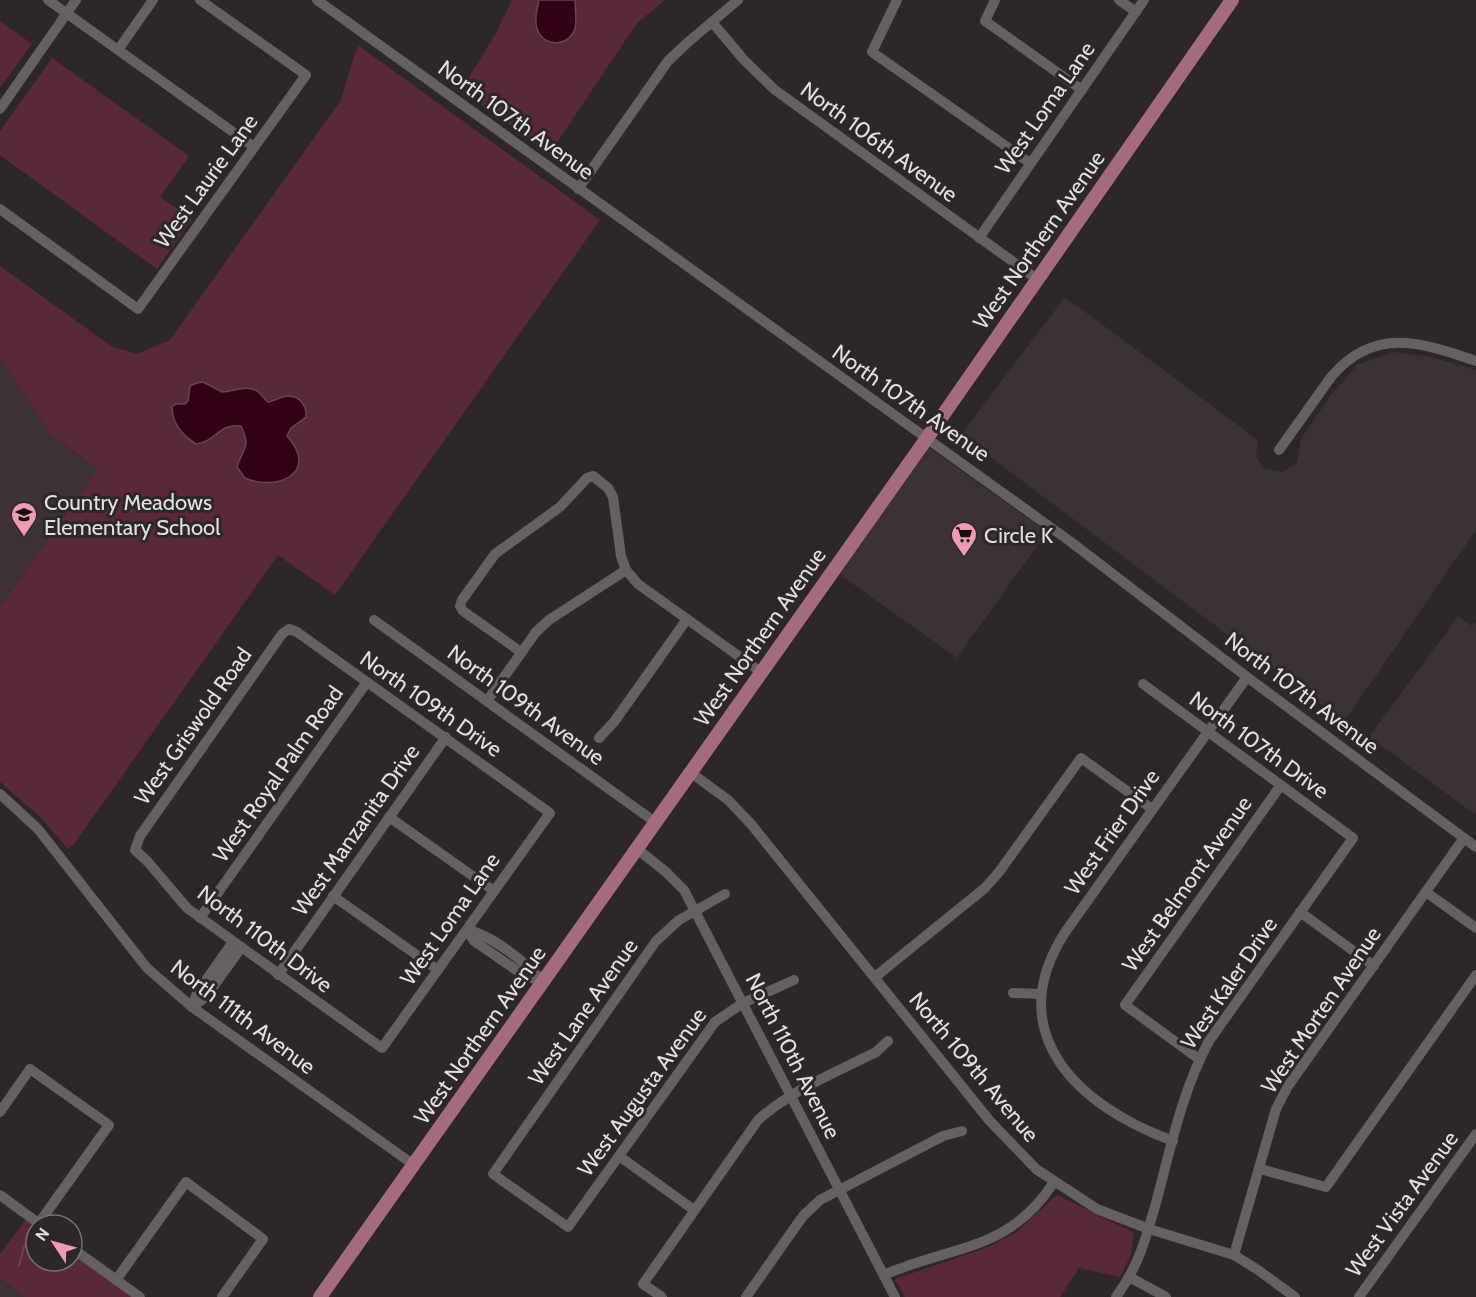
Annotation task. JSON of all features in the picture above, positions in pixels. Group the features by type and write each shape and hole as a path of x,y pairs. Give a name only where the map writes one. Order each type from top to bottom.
{"main road":[{"name":"West Northern Avenue","path":"320,1297 927,438 1232,0"}],"street":[{"path":"48,0 254,147"},
{"path":"0,109 76,0"},
{"path":"118,50 153,0"},
{"name":"West Laurie Lane","path":"0,209 138,309 306,75 200,0"},
{"name":"North 107th Avenue","path":"316,0 1094,559 1247,677 1476,847"},
{"path":"578,189 661,70 687,43 738,0"},
{"path":"897,0 872,52 1030,163"},
{"path":"995,0 985,21 1082,90"},
{"path":"1119,0 1136,12"},
{"name":"West Loma Lane","path":"979,238 1144,0"},
{"name":"North 106th Avenue","path":"712,22 753,70 775,90 1037,279"},
{"path":"1279,450 1337,369 1357,355 1380,345 1401,342 1423,344 1476,361"},
{"path":"521,652 463,611 460,606 462,600 495,554 560,507 587,478 593,476 608,488 613,496 621,556 626,570 638,584 761,672"},
{"path":"487,701 536,632 549,620 626,570"},
{"path":"599,738 614,722 687,619"},
{"name":"North 109th Avenue","path":"374,620 655,822"},
{"name":"North 109th Drive","path":"288,629 297,632 550,813"},
{"name":"West Griswold Road","path":"135,850 140,836 275,644 288,629"},
{"name":"West Frier Drive","path":"1040,994 1046,970 1056,946 1247,677"},
{"name":"West Royal Palm Road","path":"200,918 367,682"},
{"name":"North 107th Drive","path":"1143,684 1353,838"},
{"name":"West Manzanita Drive","path":"278,975 446,737"},
{"path":"875,977 985,888 1081,758 1152,809"},
{"name":"North 109th Avenue","path":"690,772 742,814 988,1120 1036,1169 1097,1209 1149,1229 1234,1255 1295,1297"},
{"name":"West Belmont Avenue","path":"1199,1059 1125,1005 1281,785"},
{"name":"North 111th Avenue","path":"0,794 38,829 147,968 192,1007 414,1165"},
{"name":"West Loma Lane","path":"382,1048 550,813"},
{"path":"389,817 494,891"},
{"name":"West Kaler Drive","path":"1116,1297 1131,1278 1149,1229 1173,1141 1199,1059 1209,1041 1353,838"},
{"name":"West Morten Avenue","path":"1234,1255 1276,1109 1288,1086 1464,838"},
{"name":"North 110th Avenue","path":"636,848 684,890 895,1297"},
{"name":"North 110th Drive","path":"135,850 187,908 382,1048"},
{"path":"1426,892 1476,928"},
{"name":"West Lane Avenue","path":"567,1227 493,1174 656,941 679,920 725,894"},
{"path":"333,896 438,970"},
{"path":"1300,912 1374,966"},
{"path":"467,930 480,933 530,968 543,982"},
{"path":"192,1007 205,998 237,945"},
{"path":"1260,1169 1326,1187 1476,975"},
{"name":"West Augusta Avenue","path":"567,1227 708,1030 723,1015 743,1003 794,980"},
{"path":"1013,993 1040,994 1048,1041 1064,1070 1078,1085 1121,1118 1173,1141"},
{"path":"662,1297 643,1284 758,1120 771,1108 876,1052 888,1041"},
{"path":"0,1112 30,1070 109,1125 48,1213"},
{"path":"746,1297 803,1216 820,1200 943,1136 962,1131"},
{"name":"West Vista Avenue","path":"1359,1297 1476,1134"},
{"path":"619,1156 694,1210"},
{"path":"116,1280 186,1182 263,1239 222,1297"},
{"path":"884,1275 918,1261 969,1247 998,1236 1027,1216 1054,1182"},
{"path":"0,1195 25,1213"},
{"path":"84,1257 140,1297"},
{"path":"1131,1278 1166,1297"}],"shaded area":[{"path":"512,0 665,0 637,23 550,153 461,90 495,35"},
{"path":"539,0 575,0 576,25 569,38 558,42 547,41 539,33 536,16"},
{"path":"0,21 32,44 0,88"},
{"path":"359,46 600,220 335,595 278,555 74,844 68,849 41,818 0,782 0,607 98,469 50,434 0,357 0,266 111,346 137,354 170,340 341,100"},
{"path":"52,58 189,156 160,197 192,219 157,269 0,155 0,131"},
{"path":"1065,297 1258,440 1256,456 1265,469 1283,472 1297,463 1301,439 1330,396 1357,365 1393,352 1428,356 1476,370 1476,530 1344,722 961,435"},
{"name":"Country Meadows Elementary School","path":"0,357 50,434 98,469 0,607"},
{"path":"203,382 222,392 244,388 253,389 268,402 292,396 302,402 306,417 291,428 287,436 296,449 299,460 297,469 290,476 270,483 245,478 237,467 246,444 241,426 228,427 209,440 196,444 182,433 174,419 172,407 176,404 185,404 188,401 190,386"},
{"path":"928,447 1047,532 957,658 839,574"},
{"path":"1458,616 1472,626 1476,622 1476,815 1369,737"},
{"path":"1057,1195 1134,1233 1131,1255 1120,1277 1079,1268 1060,1297 905,1297 895,1279 991,1246 1015,1233"},
{"path":"24,1222 24,1273 84,1273 84,1259 136,1297 25,1297 0,1279 0,1254"},
{"path":"1,1280 25,1297 0,1297"}],"waterway":[{"path":"19,1266 24,1247"}],"place":[{"name":"Country Meadows Elementary School","path":"24,538"},
{"name":"Circle K","path":"964,558"}]}
